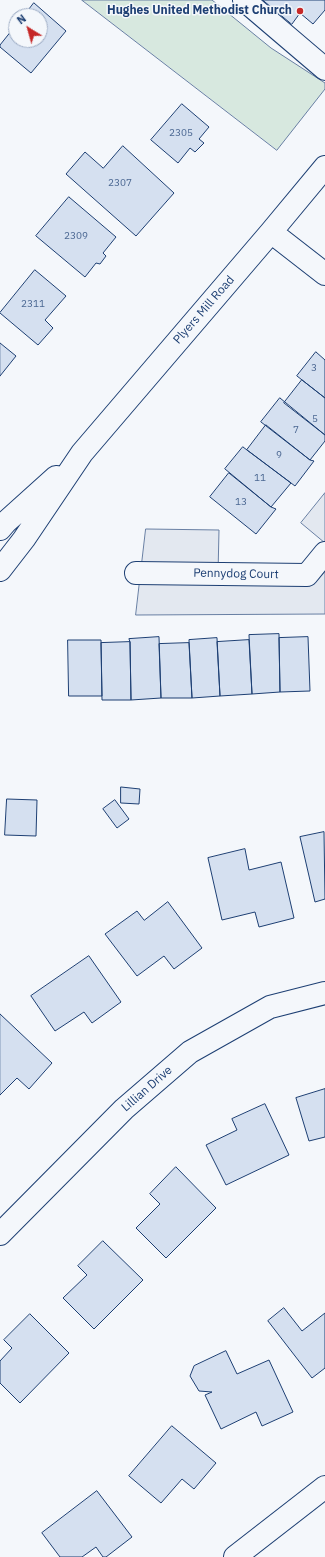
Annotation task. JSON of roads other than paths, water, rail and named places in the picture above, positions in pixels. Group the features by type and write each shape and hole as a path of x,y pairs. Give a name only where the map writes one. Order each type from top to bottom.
{"street":[{"path":"244,0 325,69"},
{"name":"Plyers Mill Road","path":"0,570 24,539 82,453 325,167"},
{"path":"271,232 325,274"},
{"name":"Plyers Mill Road","path":"0,530 6,522 82,453"},
{"name":"Pennydog Court","path":"136,573 307,575 325,553"},
{"name":"Lillian Drive","path":"0,1234 124,1109 190,1052 270,1007 325,993"},
{"path":"235,1557 325,1487"}],"place":[{"name":"Hughes United Methodist Church","path":"300,11"}]}
